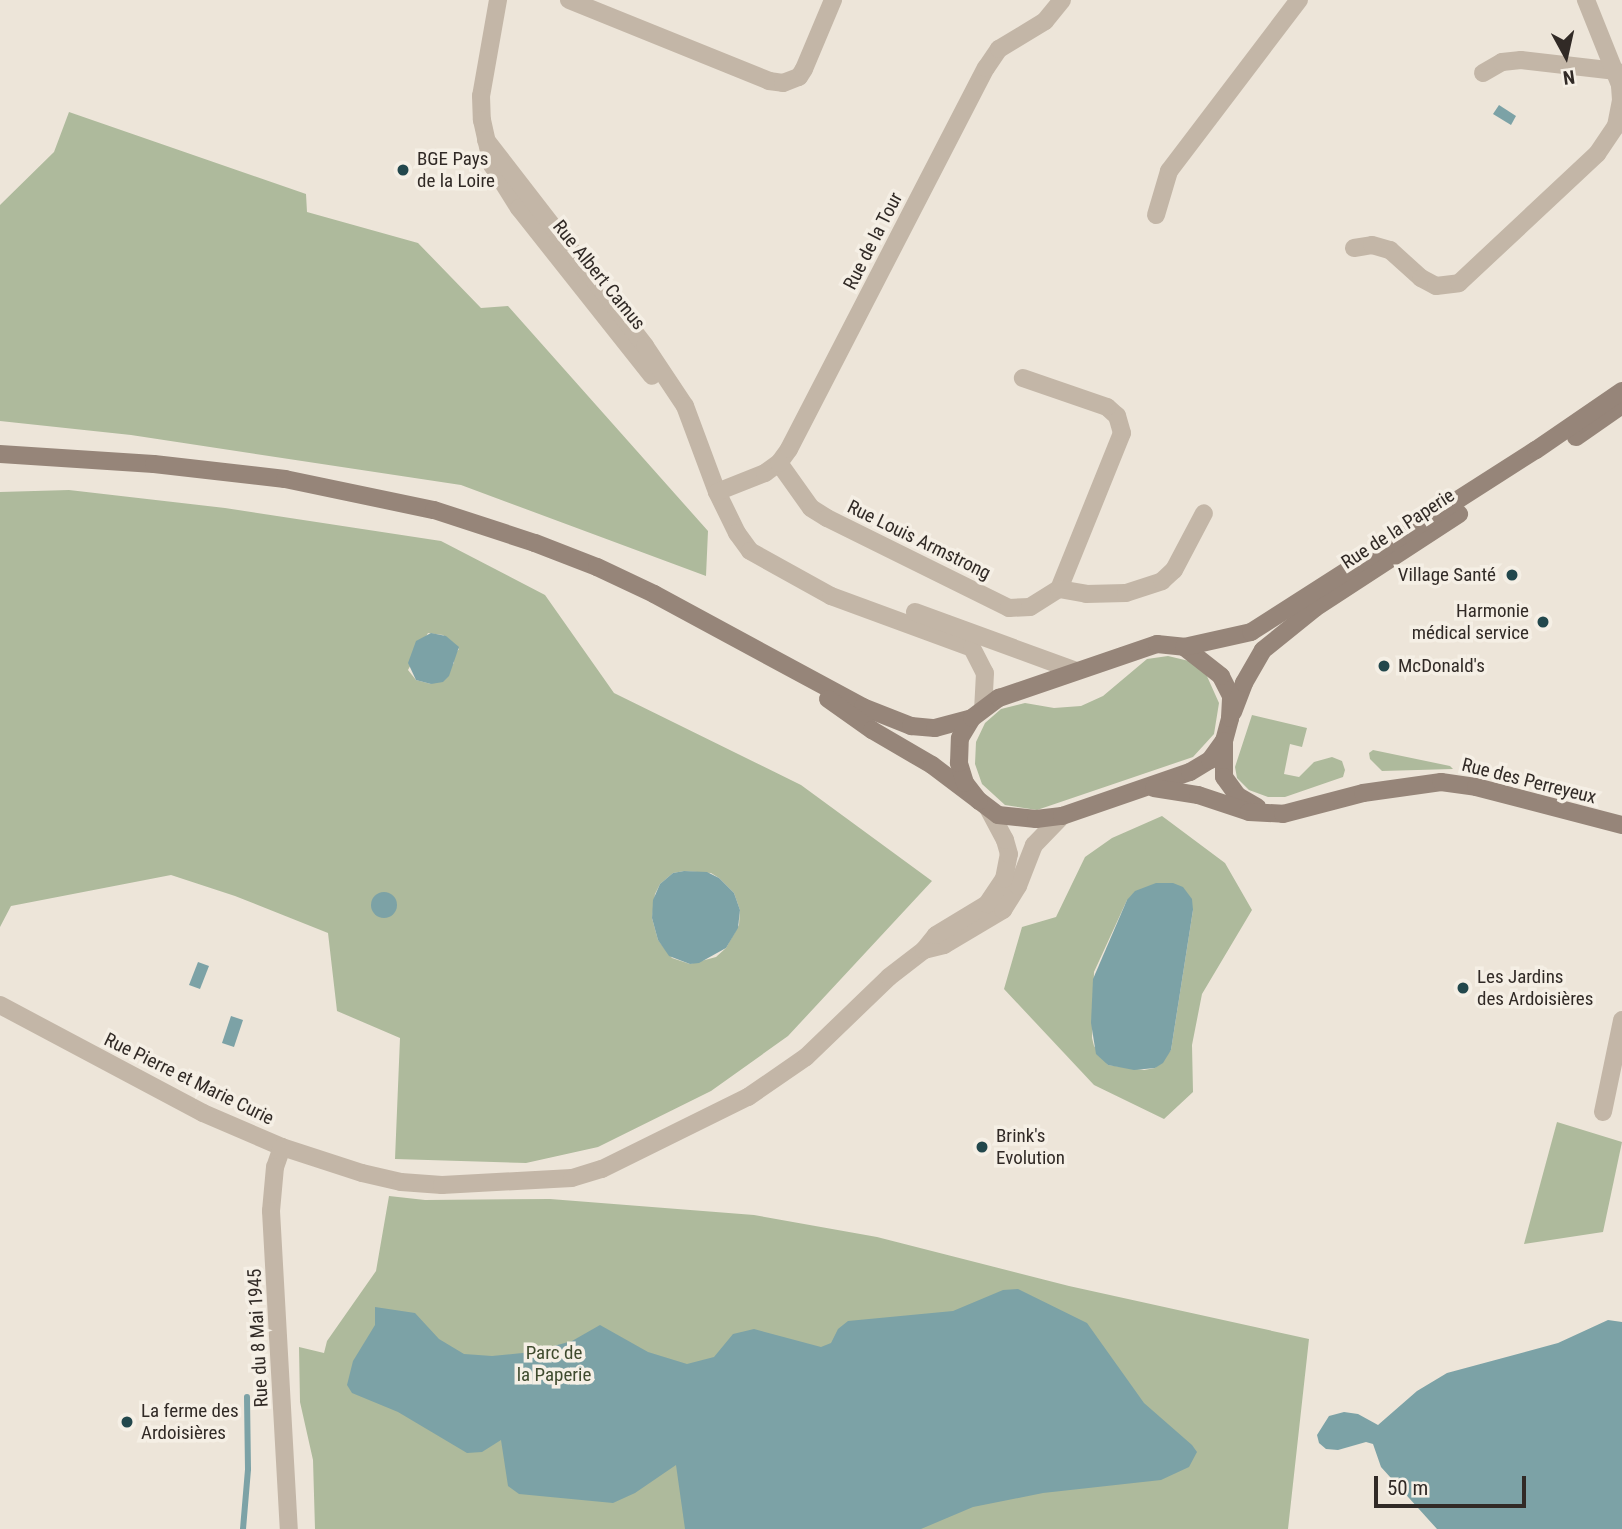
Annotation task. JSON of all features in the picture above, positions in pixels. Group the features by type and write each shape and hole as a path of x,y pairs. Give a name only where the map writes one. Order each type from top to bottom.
{"main road":[{"path":"0,454 154,464 258,475 434,510 536,543 597,567 654,594 863,707 911,726 935,728 977,713 999,698 1157,645 1184,647 1251,632 1536,450 1622,391"},
{"name":"Rue de la Paperie","path":"1224,741 1244,683 1263,650 1299,619 1619,410"},
{"path":"1184,647 1221,676 1230,696 1230,718"},
{"path":"768,657 872,730 932,765 984,805 1013,818 1062,816 1189,772 1210,760 1224,741"},
{"path":"977,713 960,738 959,763 965,783 984,805"},
{"path":"1224,741 1223,767 1227,783 1238,796 1262,812"},
{"name":"Rue des Perreyeux","path":"1143,788 1173,790 1249,812 1293,813 1363,793 1441,782 1476,787 1622,825"}],"street":[{"name":"Rue Albert Camus","path":"498,0 482,78 482,120 486,140 645,346 685,406 717,492 737,533 750,551 831,596 972,648 985,673 977,713"},
{"path":"569,0 769,81 783,83 799,77 804,69 832,0"},
{"name":"Rue de la Tour","path":"779,463 805,419 986,68 999,49 1045,21 1062,0"},
{"path":"1156,215 1169,171 1299,0"},
{"path":"1354,247 1372,245 1390,250 1422,278 1436,286 1460,284 1605,146 1619,115 1620,85 1586,0"},
{"path":"1483,73 1502,62 1521,60 1616,71"},
{"path":"1023,378 1107,407 1117,416 1122,433 1059,589 1086,594 1126,593 1162,581 1174,569 1204,513"},
{"path":"717,492 765,473 779,463"},
{"name":"Rue Louis Armstrong","path":"779,463 811,508 1009,608 1030,607 1059,589"},
{"name":"Rue Albert Camus","path":"797,578 888,603 1076,671"},
{"name":"Rue Pierre et Marie Curie","path":"0,1005 171,1098 282,1147 401,1182 442,1185 572,1178 592,1172 704,1121 775,1080 806,1057 889,977 924,950 936,935 987,904 1004,879 1008,847 984,805"},
{"name":"Rue Pierre et Marie Curie","path":"924,950 944,945 1003,910 1018,886 1034,845 1062,816"},
{"path":"1602,1112 1622,1020"},
{"name":"Rue du 8 Mai 1945","path":"282,1147 275,1167 271,1211 289,1529"}],"green space":[{"path":"69,112 306,194 307,212 418,243 481,308 508,306 708,531 706,576 461,485 131,435 0,421 0,205 54,152"},
{"path":"69,490 225,508 441,541 545,595 614,693 801,785 932,881 788,1036 711,1091 598,1147 526,1163 395,1159 400,1038 337,1011 328,933 235,896 171,875 11,906 0,927 0,492","holes":["428,633 443,635 459,649 454,655 454,663 431,684 416,680 408,670","673,873 711,873 719,878 734,893 740,910 739,925 726,948 716,957 690,964 672,958 658,940 652,918 655,894 660,884"]},
{"path":"1168,656 1189,661 1206,674 1219,703 1214,734 1193,757 1037,810 1005,805 982,784 975,764 976,742 985,723 1001,709 1025,703 1054,708 1081,706 1103,696 1147,659"},
{"path":"1252,715 1307,728 1302,747 1290,744 1284,774 1299,777 1314,762 1332,757 1342,761 1345,770 1343,777 1285,797 1268,797 1249,790 1237,778 1235,767"},
{"path":"1373,750 1450,766 1453,769 1382,771 1370,759 1369,753"},
{"path":"1162,816 1225,863 1252,910 1202,994 1192,1045 1193,1092 1164,1119 1094,1085 1004,989 1022,927 1056,917 1085,857 1112,838","holes":["1127,900 1193,910 1171,1050 1155,1068 1144,1070 1108,1065 1094,1046 1092,1038 1094,972"]},
{"path":"1557,1122 1622,1142 1603,1232 1524,1244"},
{"name":"Parc de la Paperie","path":"389,1196 425,1200 550,1199 754,1215 877,1237 1069,1286 1309,1339 1288,1529 315,1529 313,1460 300,1402 299,1347 324,1353 327,1341 376,1271"}],"water":[{"path":"1499,105 1516,116 1511,125 1493,114"},
{"path":"431,633 446,636 459,647 449,676 443,682 431,684 416,680 408,663 416,641"},
{"path":"707,872 719,878 734,893 740,910 738,928 726,948 699,963 690,964 669,956 658,940 652,918 653,900 660,884 673,873"},
{"path":"1156,883 1173,883 1183,887 1192,899 1193,910 1171,1050 1163,1063 1155,1068 1134,1070 1108,1065 1096,1054 1091,1023 1093,979 1127,900 1135,891"},
{"path":"384,892 394,895 397,905 394,915 384,918 374,915 371,905 374,895"},
{"path":"198,962 209,966 200,989 189,985"},
{"path":"231,1016 243,1020 234,1047 222,1043"},
{"path":"1018,1289 1087,1323 1144,1403 1197,1452 1189,1467 1161,1480 1043,1493 973,1507 921,1529 685,1529 676,1465 635,1493 613,1503 519,1494 508,1486 501,1440 482,1452 467,1453 398,1412 352,1393 347,1385 353,1361 375,1325 375,1307 415,1313 439,1339 464,1354 492,1356 532,1352 572,1341 600,1325 648,1352 687,1364 714,1357 733,1334 754,1329 821,1347 831,1343 838,1329 848,1321 953,1311 1003,1290"},
{"path":"1608,1320 1622,1322 1622,1529 1437,1529 1381,1467 1373,1444 1366,1442 1338,1450 1326,1449 1319,1443 1317,1435 1329,1416 1344,1412 1358,1414 1378,1425 1417,1391 1447,1373 1558,1343"}],"waterway":[{"path":"243,1529 248,1469 247,1397"}],"place":[{"name":"BGE Pays de la Loire","path":"403,170"},
{"name":"Village Santé","path":"1512,575"},
{"name":"Harmonie médical service","path":"1543,622"},
{"name":"McDonald's","path":"1384,666"},
{"name":"Les Jardins des Ardoisières","path":"1463,988"},
{"name":"Brink's Evolution","path":"982,1147"},
{"name":"La ferme des Ardoisières","path":"127,1422"}]}
